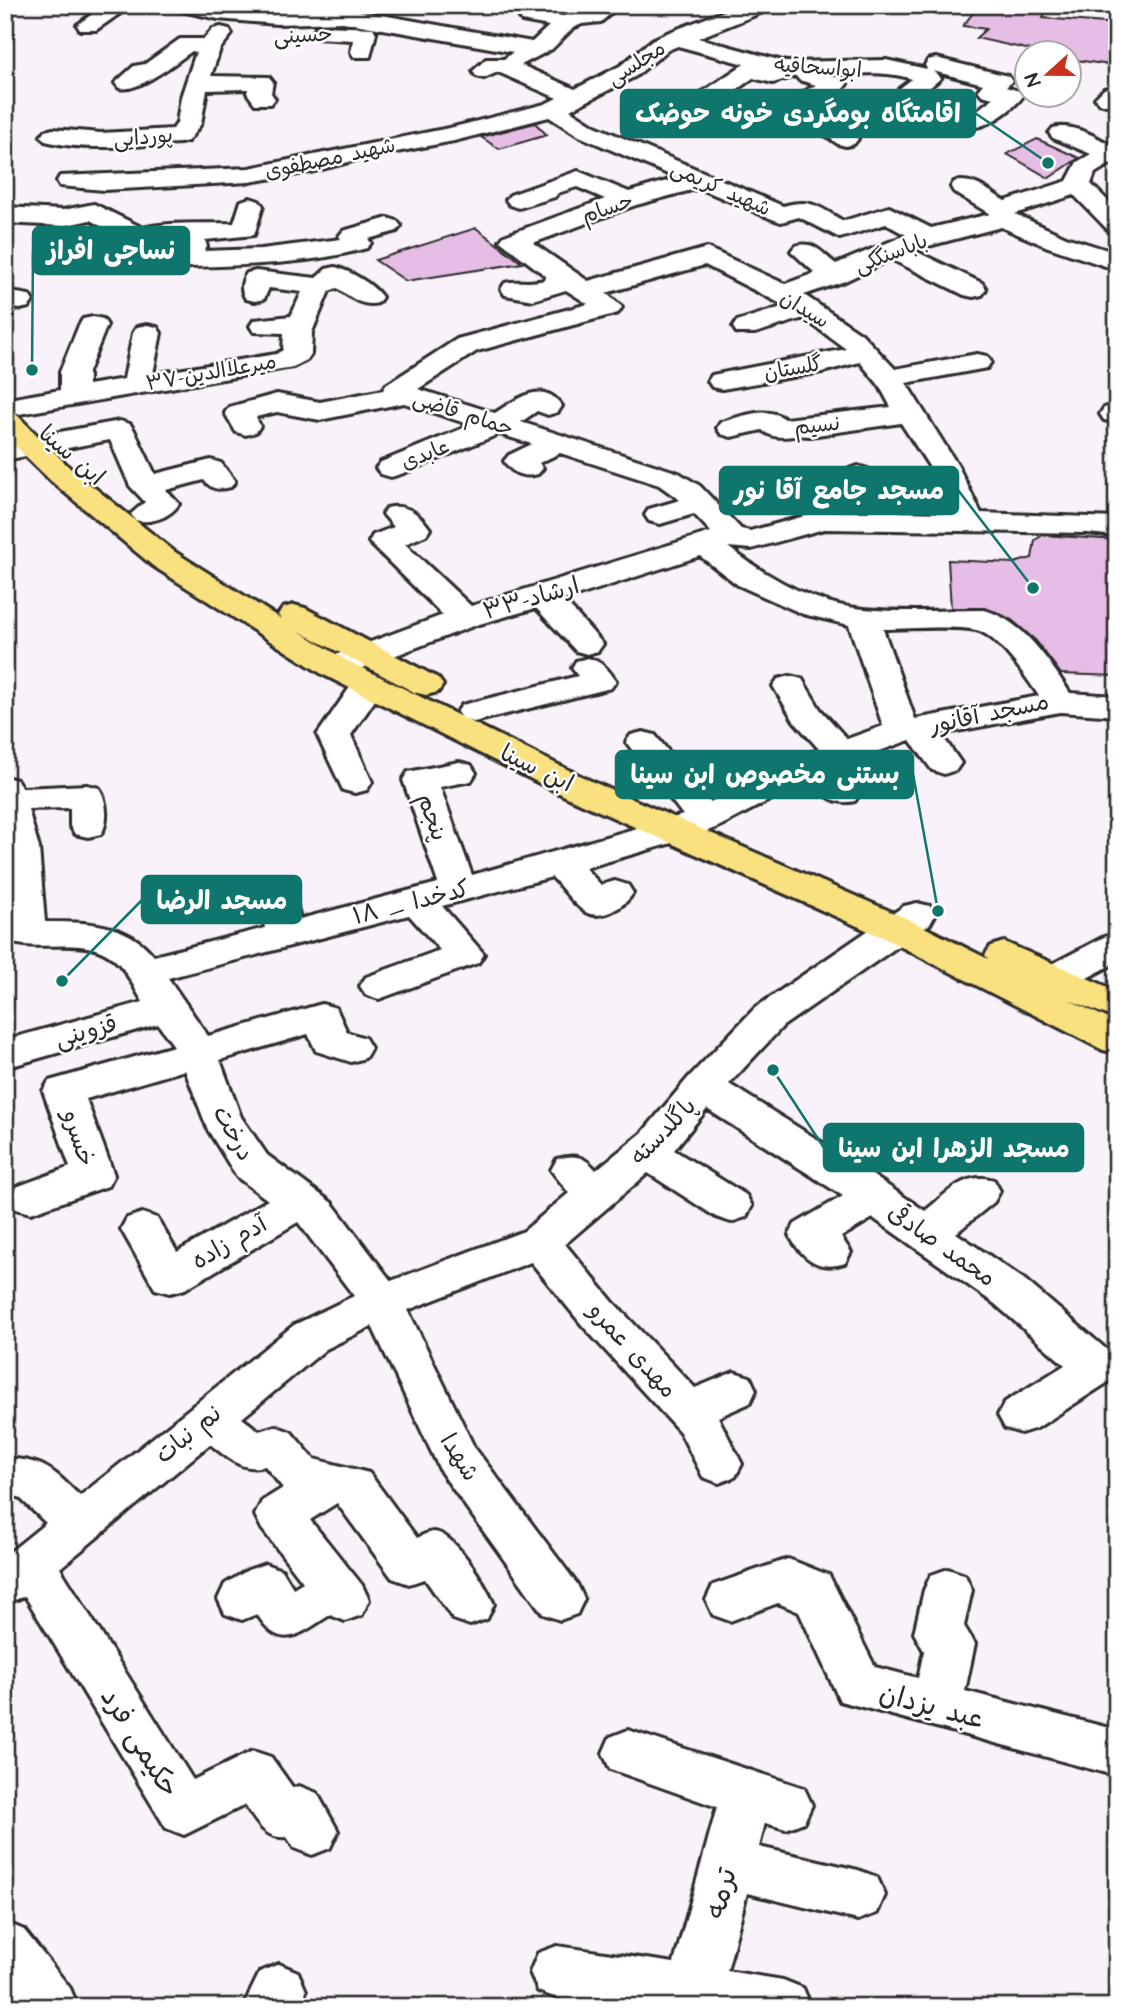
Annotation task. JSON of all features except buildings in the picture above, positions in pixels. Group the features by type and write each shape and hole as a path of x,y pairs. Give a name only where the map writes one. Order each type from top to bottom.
{"main road":[{"name":"ابن سینا","path":"10,405 31,447 61,475 138,509 368,668 579,789 691,825"},
{"name":"ابن سینا","path":"138,509 163,559 334,667 368,668 474,712 691,825 1040,986 1117,1040"},
{"name":"ابن سینا","path":"1040,986 1117,1006"}],"street":[{"path":"88,25 121,5"},
{"path":"186,5 244,15 277,17 343,15 372,11 536,49"},
{"path":"576,98 494,68 536,49 565,23 578,17 593,17 610,5"},
{"name":"مجلسی","path":"554,109 628,71 658,41 719,13 760,5"},
{"path":"532,6 539,8 530,16 565,23"},
{"path":"127,83 142,71 150,71 188,44 213,44 244,15"},
{"name":"حسینی","path":"213,44 275,38 287,33 365,33 362,52"},
{"name":"ابواسحاقیه","path":"658,41 787,69 859,67 870,70 886,67 929,79 1000,81 990,90 1011,96 974,122"},
{"name":"پوردایی","path":"104,184 106,176 102,153 106,145 73,132 180,136 189,124 197,83 213,44"},
{"path":"670,129 667,126 713,104 709,98 749,70 773,76 787,69 835,84 797,105 846,139"},
{"path":"197,83 261,82 259,93 262,99"},
{"name":"شهید مصطفوی","path":"69,181 104,184 249,175 310,165 350,144 554,109"},
{"name":"شهید کریمی","path":"554,109 587,131 781,214 802,208 840,230 889,215 928,237"},
{"path":"189,124 215,123"},
{"path":"1091,147 1078,177 1079,185 1117,225"},
{"path":"519,200 578,178 627,200"},
{"name":"حسام","path":"575,284 513,240 627,200 703,179"},
{"path":"94,212 104,184"},
{"name":"باباسنگکی","path":"783,294 928,237 993,228 1079,185"},
{"path":"963,187 993,228 1035,258"},
{"path":"250,206 245,230 182,233 160,231 137,235 126,244 127,254 151,262 173,260 318,286 330,282 335,275 369,297"},
{"path":"5,215 63,218 94,212 137,235"},
{"path":"260,277 358,243 352,236 357,232 388,226"},
{"path":"993,228 1115,257"},
{"path":"173,260 190,253 194,247 194,242 182,233"},
{"path":"892,250 973,289"},
{"path":"804,251 816,257 816,262 836,275"},
{"name":"سیدان","path":"514,289 533,292 556,284 557,279 575,284 707,256 783,294 825,317 864,353 889,378 908,413 944,443 967,487 969,522"},
{"name":"حمام قاضی","path":"575,284 609,307 467,345 396,391 669,479 701,503 717,540"},
{"name":"۳۷-میرعلاالدین","path":"10,405 283,360 297,354 298,332 318,286"},
{"path":"747,327 772,323 781,315 825,317"},
{"path":"264,326 301,324"},
{"path":"74,396 74,372 93,325"},
{"path":"137,385 147,332"},
{"name":"گلستان","path":"722,381 822,364 864,353"},
{"path":"889,378 977,362"},
{"path":"255,365 277,403"},
{"path":"246,426 239,413 277,403 320,411 405,394"},
{"name":"عابدی","path":"391,468 498,424 535,400 548,405"},
{"name":"نسیم","path":"731,428 768,420 780,430 797,425 810,427 908,413"},
{"path":"31,447 120,430 138,509 212,469"},
{"path":"528,468 519,461 559,443"},
{"path":"858,475 899,521 919,553"},
{"path":"660,515 701,503"},
{"path":"398,514 415,529 384,542 452,587 465,618"},
{"path":"717,540 751,540 823,520 1117,527"},
{"name":"۳۳-ارشاد","path":"368,668 465,618 717,540"},
{"name":"مسجد آقانور","path":"691,825 826,758 910,730 1060,702 1020,649 1003,631 984,620 863,619 824,610 749,578 717,540"},
{"path":"474,712 599,681 588,656 543,596"},
{"path":"779,617 824,610"},
{"name":"مسجد آقانور","path":"863,619 910,730"},
{"path":"984,653 1020,649"},
{"path":"355,782 334,735 368,668"},
{"path":"790,686 843,793"},
{"path":"1060,702 1117,706"},
{"path":"910,730 944,763"},
{"path":"643,742 691,825"},
{"name":"پنجم","path":"459,773 420,780 459,890"},
{"path":"11,934 22,848 9,811 87,796 88,826"},
{"name":"۱۸ _ کدخدا","path":"145,971 459,890 691,825"},
{"path":"559,862 597,903 615,893"},
{"path":"275,891 285,935"},
{"path":"379,986 466,954 417,901"},
{"name":"پاگلدسته","path":"382,1302 539,1242 583,1183 646,1152 769,1017 906,922"},
{"name":"درخت","path":"11,934 88,934 111,940 131,953 190,1039 222,1120 252,1166 317,1214 382,1302"},
{"path":"1040,986 1117,946"},
{"name":"قزوینی","path":"5,1054 167,1008"},
{"path":"196,1051 322,1017 330,1041 351,1048"},
{"name":"خسرو","path":"31,1198 93,1175 63,1091 196,1051"},
{"name":"محمد صادقی","path":"703,1087 859,1187 1010,1292 1097,1367 1021,1415"},
{"path":"830,1252 810,1235 859,1187 884,1141"},
{"path":"646,1152 731,1206"},
{"path":"926,1234 979,1191"},
{"name":"آدم زاده","path":"142,1229 170,1277 300,1201"},
{"name":"مهدی عمرو","path":"539,1242 598,1314 688,1411 719,1464"},
{"name":"نم نبات","path":"18,1573 310,1337 382,1302"},
{"name":"شهدا","path":"382,1302 457,1459 560,1600"},
{"path":"688,1411 734,1390"},
{"path":"208,1418 252,1451 275,1445 300,1475 353,1487 409,1564 433,1552 470,1604"},
{"path":"5,1477 31,1479 78,1524"},
{"path":"242,1599 265,1586 285,1617 340,1594 279,1515 332,1482"},
{"name":"حکیمی فرد","path":"18,1573 184,1811 253,1774 281,1814 299,1810 312,1831"},
{"name":"عبد یزدان","path":"730,1600 788,1579 797,1592 812,1590 858,1685 1117,1753"},
{"path":"937,1706 956,1641 938,1633 948,1590"},
{"name":"ترمه","path":"628,1753 767,1800 728,1864 694,1992"},
{"path":"728,1864 858,1895"},
{"path":"5,1948 50,2007"},
{"path":"557,1972 772,2006"}],"place":[{"name":"اقامتگاه بومگردی خونه حوضک","path":"1048,163"},
{"name":"نساجی افراز","path":"32,370"},
{"name":"مسجد جامع آقا نور","path":"1033,588"},
{"name":"بستنی مخصوص ابن سینا","path":"938,911"},
{"name":"مسجد الرضا","path":"62,981"},
{"name":"مسجد الزهرا ابن سینا","path":"773,1070"}]}
